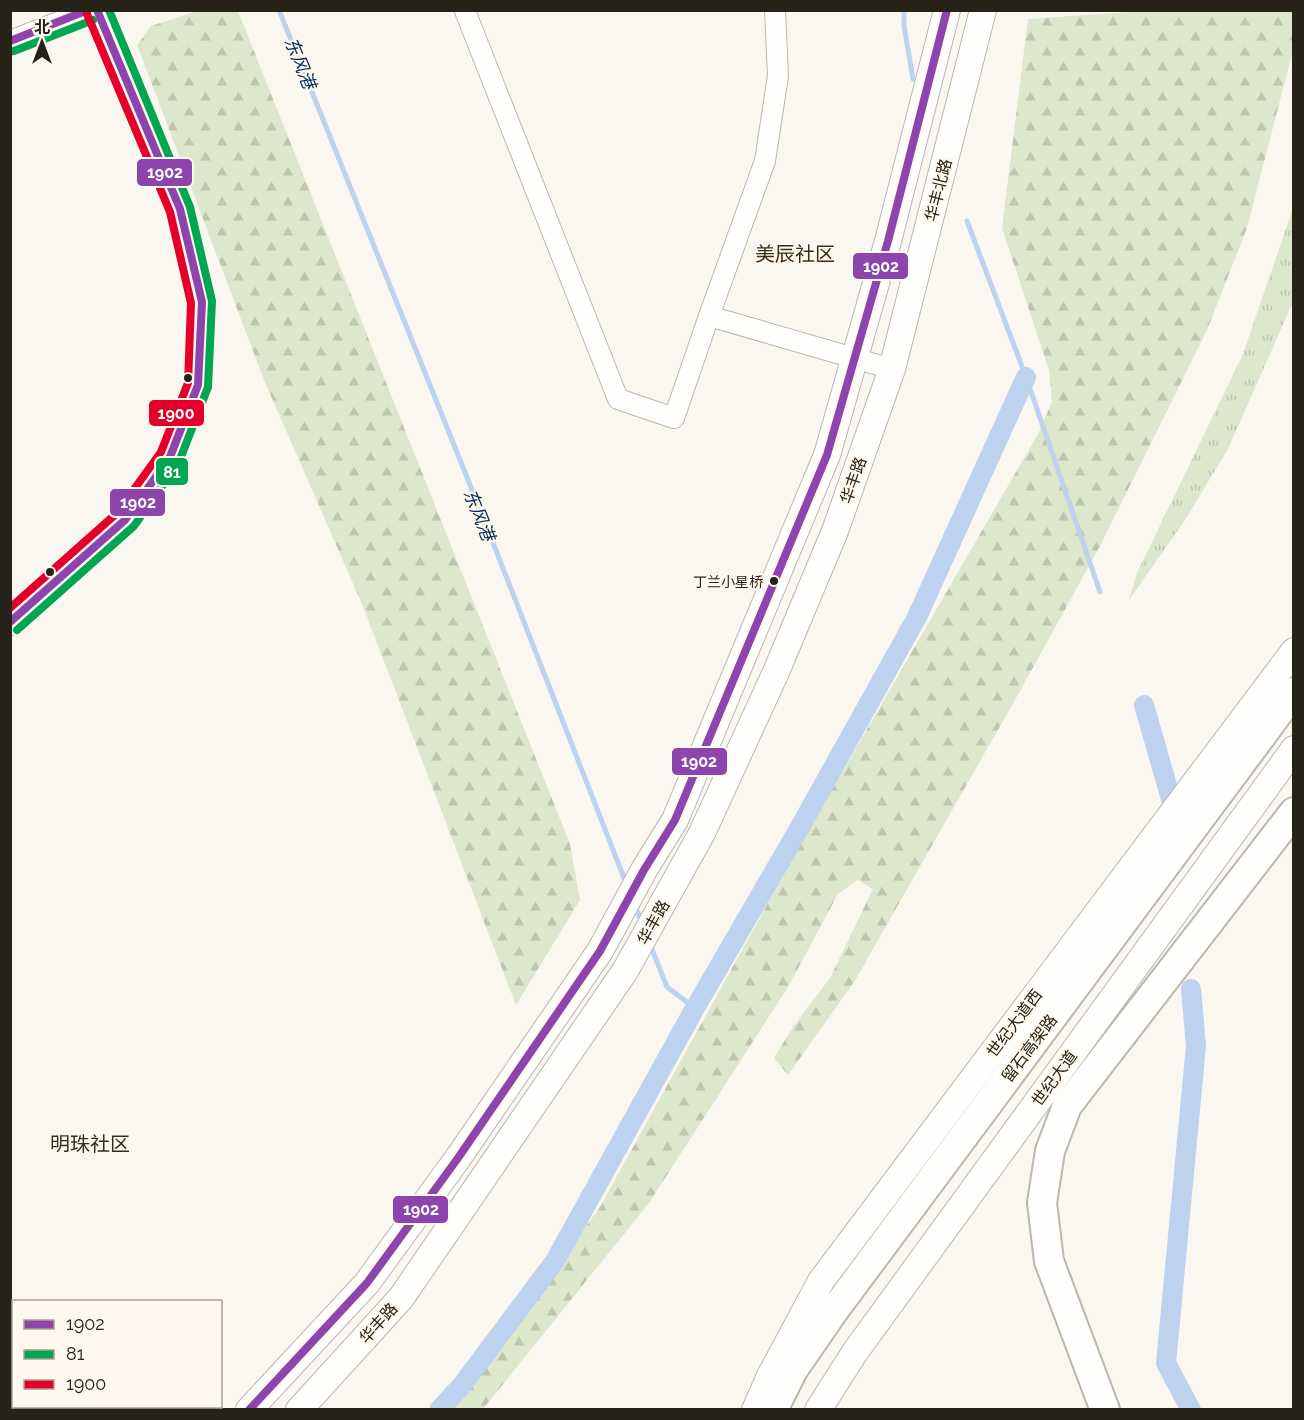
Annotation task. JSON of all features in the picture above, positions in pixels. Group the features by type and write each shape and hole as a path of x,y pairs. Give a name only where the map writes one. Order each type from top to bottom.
{"highway":[{"name":"留石高架路","path":"773,1410 793,1370 833,1312 1293,692"},
{"path":"1105,1410 1049,1261 1042,1203 1050,1151 1067,1106 1293,812"}],"main road":[{"path":"10,622 125,520 170,458 198,385 201,302 180,210 97,10"},
{"path":"855,358 888,241 947,10"},
{"name":"华丰北路","path":"892,369 983,10"},
{"name":"华丰路","path":"249,1410 367,1283 458,1158 600,951 644,870 675,820 827,455 855,358"},
{"name":"华丰路","path":"299,1410 401,1298 625,971 702,833 776,672 835,531 892,369"},
{"name":"世纪大道西","path":"755,1410 770,1376 821,1281 1293,651"},
{"name":"世纪大道","path":"818,1410 855,1352 1293,748"}],"street":[{"path":"10,41 89,10"},
{"path":"467,10 465,11 618,399 674,418 765,161 778,76 775,10"},
{"path":"709,316 892,369"}],"green space":[{"path":"1156,10 1293,11 1293,50 1247,228 1207,330 1101,544 854,982 788,1075 774,1058 793,1027 830,978 873,889 858,880 838,894 788,987 649,1203 483,1409 440,1409 519,1318 600,1207 800,845 1038,434 1052,402 1049,370 1002,228 1028,19"},
{"path":"197,11 238,11 570,844 580,900 516,1005 362,604 264,380 137,45 151,26"},
{"path":"1293,208 1293,302 1228,449 1185,520 1129,600 1137,573 1243,354"}],"waterway":[{"name":"东风港","path":"279,10 479,507 626,883"},
{"path":"904,10 904,26 913,79"},
{"path":"967,221 1026,377 1100,592"},
{"path":"439,1410 463,1384 555,1261 695,1008 800,827 917,617 1026,377"},
{"path":"1144,705 1171,799"},
{"name":"东风港","path":"634,903 642,923"},
{"name":"东风港","path":"649,942 667,987 695,1008"},
{"path":"1191,989 1196,1046 1166,1363 1191,1410"}],"transit line":[{"name":"1902","path":"10,41 88,10"},
{"name":"1902","path":"10,622 125,520 170,457 198,385 202,302 180,209 97,10"},
{"name":"81","path":"17,630 134,526 179,462 208,387 212,301 190,207 109,10"},
{"name":"1902","path":"249,1410 367,1283 458,1158 600,951 644,870 675,820 827,455 888,241 947,10"},
{"name":"1900","path":"10,608 117,513 161,452 188,383 191,303 170,212 87,14"},
{"name":"81","path":"14,51 93,20"}],"place":[{"name":"丁兰小星桥","path":"774,581"}],"district":[{"name":"美辰社区","path":"795,254"},
{"name":"明珠社区","path":"90,1144"}]}
